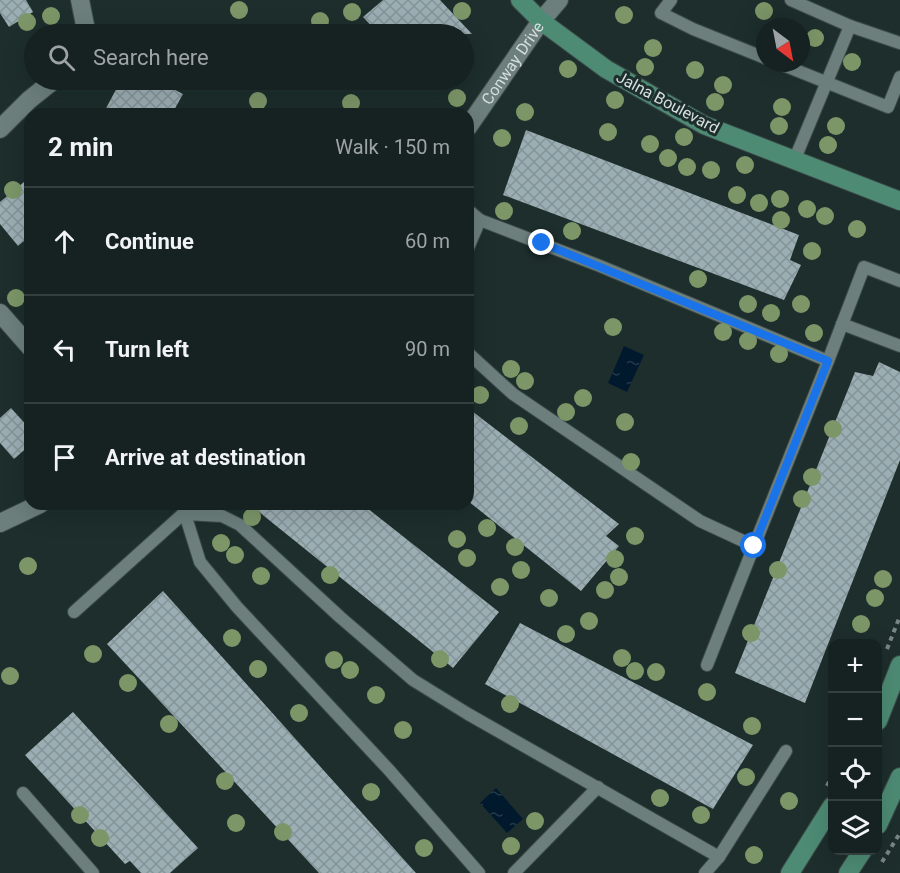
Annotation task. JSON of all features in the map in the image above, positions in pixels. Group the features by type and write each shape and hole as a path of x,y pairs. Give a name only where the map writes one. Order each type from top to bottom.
{"street":[{"path":"80,0 85,24"},
{"name":"Jalna Boulevard","path":"520,0 541,21 606,69 704,125 900,201"},
{"name":"Conway Drive","path":"474,118 541,21 559,0"},
{"path":"0,129 42,90"},
{"path":"0,314 24,340"},
{"path":"0,523 27,510"},
{"path":"882,711 900,665"},
{"path":"882,816 900,777"},
{"path":"790,873 828,812"},
{"path":"848,873 860,855"}],"lane":[{"path":"671,0 661,13 756,54"},
{"path":"791,0 850,26 900,43"},
{"path":"794,161 850,26"},
{"path":"800,72 888,107 900,77"},
{"path":"474,215 480,220 590,262 828,361"},
{"path":"474,234 480,220"},
{"path":"707,665 864,267 900,281"},
{"path":"842,324 900,346"},
{"path":"474,358 513,394 691,515 754,546"},
{"path":"74,612 189,510"},
{"path":"185,514 222,516 240,525 339,617 413,680 719,856"},
{"path":"185,514 200,562 207,571 237,607 389,770 478,873"},
{"path":"705,873 719,856 786,751"},
{"path":"514,873 598,787"},
{"path":"23,792 93,873"}],"path":[{"path":"885,654 900,616"},
{"path":"882,863 900,833"}],"water":[{"path":"624,346 644,355 627,392 608,383"},
{"path":"496,788 523,819 507,833 480,803"}],"building":[{"path":"0,0 26,0 33,12 9,27 0,13"},
{"path":"383,0 440,0 463,24 370,24 363,17"},
{"path":"116,90 175,90 183,94 175,108 106,108"},
{"path":"526,130 799,235 790,260 801,265 784,300 503,195"},
{"path":"24,182 24,241 18,246 0,224 0,202"},
{"path":"879,362 900,372 900,460 830,639 828,639 805,703 735,673 855,372 873,376"},
{"path":"11,408 24,422 24,450 14,459 0,443 0,418"},
{"path":"474,413 619,524 606,536 619,546 581,591 474,506"},
{"path":"256,510 370,510 499,612 453,668"},
{"path":"163,591 416,873 319,873 107,644"},
{"path":"520,623 753,745 713,809 485,684"},
{"path":"73,712 198,848 170,873 141,873 130,861 125,864 25,755"}],"route":[{"path":"542,243 828,361 754,546"}]}
